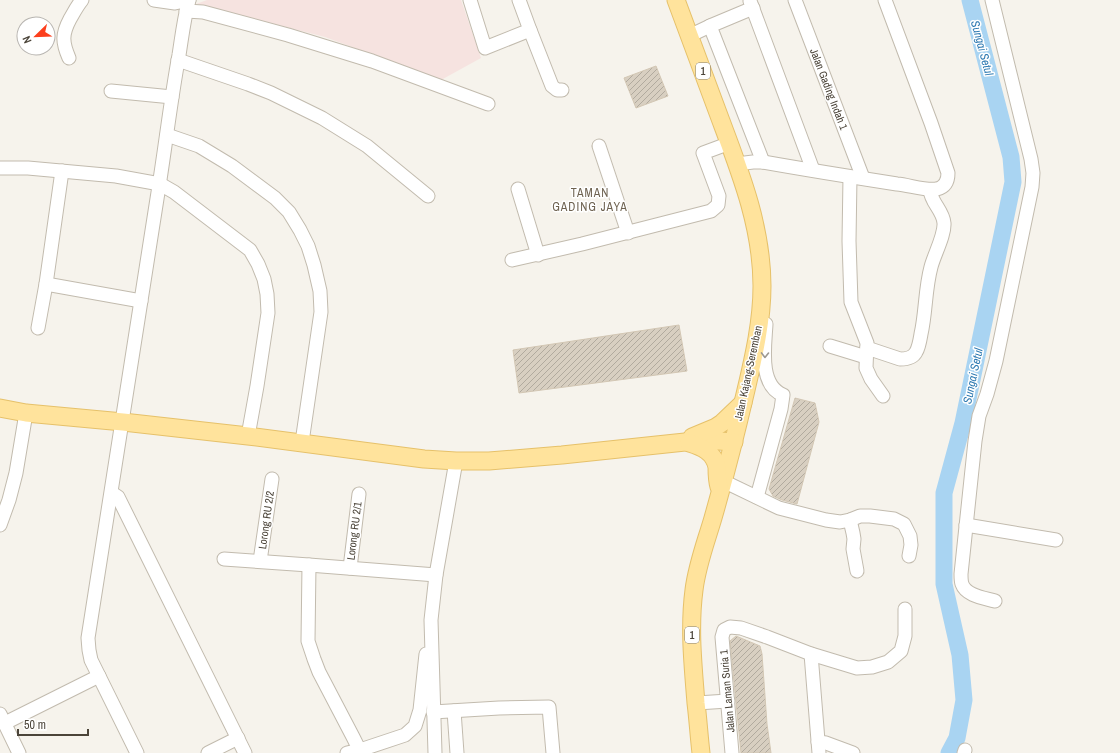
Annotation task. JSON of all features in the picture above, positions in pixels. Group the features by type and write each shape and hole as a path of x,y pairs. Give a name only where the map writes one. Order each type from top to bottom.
{"main road":[{"name":"Jalan Kajang-Seremban","path":"676,0 737,164 751,209 761,265 761,302 752,363 734,442 700,556 694,590 691,624 701,753"},
{"path":"685,442 694,436 716,428 743,403"},
{"path":"0,408 302,442 402,456 456,461 489,461 704,440 734,442"},
{"path":"685,442 704,448 709,452 714,458 718,482 722,486"}],"street":[{"path":"69,58 63,38 65,29 77,6 82,0"},
{"path":"154,0 168,3 188,4 203,12 288,35 372,61 488,104"},
{"path":"470,0 484,48 530,30"},
{"path":"519,0 552,86 557,90 562,90"},
{"name":"Jalan Gading Indah 1","path":"795,0 863,178"},
{"path":"737,164 763,162 930,190 943,187 948,180 948,173 885,0"},
{"path":"992,0 1031,160 1033,174 1032,188 996,361 979,416 961,574 962,584 967,591 977,596 995,601"},
{"path":"137,753 91,660 88,638 160,184 172,97 188,4"},
{"path":"689,36 751,4 813,170"},
{"path":"710,26 763,162"},
{"path":"178,60 271,93 322,118 367,146 428,196"},
{"path":"111,91 172,97"},
{"path":"167,135 198,146 232,166 275,198 289,212 308,246 320,291 321,312 302,442"},
{"path":"512,260 628,233 710,211 718,205 718,196 703,153 730,143"},
{"path":"599,146 628,233"},
{"path":"0,168 28,168 116,176 160,184 174,192 250,250 264,279 267,294 268,313 248,436"},
{"path":"38,328 46,284 62,171"},
{"path":"850,177 849,241 851,302 867,343 866,368 883,396"},
{"path":"518,189 538,255"},
{"path":"830,346 900,359 906,359 917,351 923,324 931,266 944,225 942,214 932,200 930,190"},
{"path":"46,284 141,301"},
{"path":"757,497 781,409 783,395 778,393 772,387 765,367 764,357 766,322 761,302"},
{"path":"0,525 9,500 16,473 26,412"},
{"path":"435,753 431,620 436,576 456,461"},
{"name":"Lorong RU 2/2","path":"260,561 272,478"},
{"path":"722,486 757,497 779,508 826,520 840,522 860,516 894,519 904,524 910,536 911,544 909,556"},
{"path":"112,493 118,497 245,753"},
{"name":"Lorong RU 2/1","path":"350,568 359,494"},
{"path":"850,520 854,539 853,549 857,570"},
{"path":"966,525 1056,540"},
{"path":"224,559 309,564 436,576"},
{"path":"309,564 308,641 319,672 356,752 405,735 415,726 420,710 425,658 428,648 432,642"},
{"path":"853,753 826,743 819,747 811,654 857,668 872,667 888,662 901,651 905,636 905,609"},
{"name":"Jalan Laman Suria 1","path":"732,753 722,637 724,630 730,627 741,628 811,654"},
{"path":"19,753 2,718 99,676"},
{"path":"697,703 728,701"},
{"path":"433,712 549,707 552,753"},
{"path":"454,710 457,753"},
{"path":"208,753 238,738"}],"shaded area":[{"path":"207,0 461,0 481,58 441,80 325,37 196,4"}],"building":[{"path":"656,66 668,96 636,108 624,78"},
{"path":"679,325 687,371 519,393 513,350"},
{"path":"795,398 815,403 819,422 797,504 773,496 769,489"},
{"path":"736,636 760,646 771,753 741,753 730,641"}],"waterway":[{"name":"Sungai Setul","path":"949,753 957,738 964,700 960,655 944,584 944,493 963,423 1013,182 1011,157 970,0"}],"district":[{"name":"TAMAN GADING JAYA","path":"590,200"}]}
